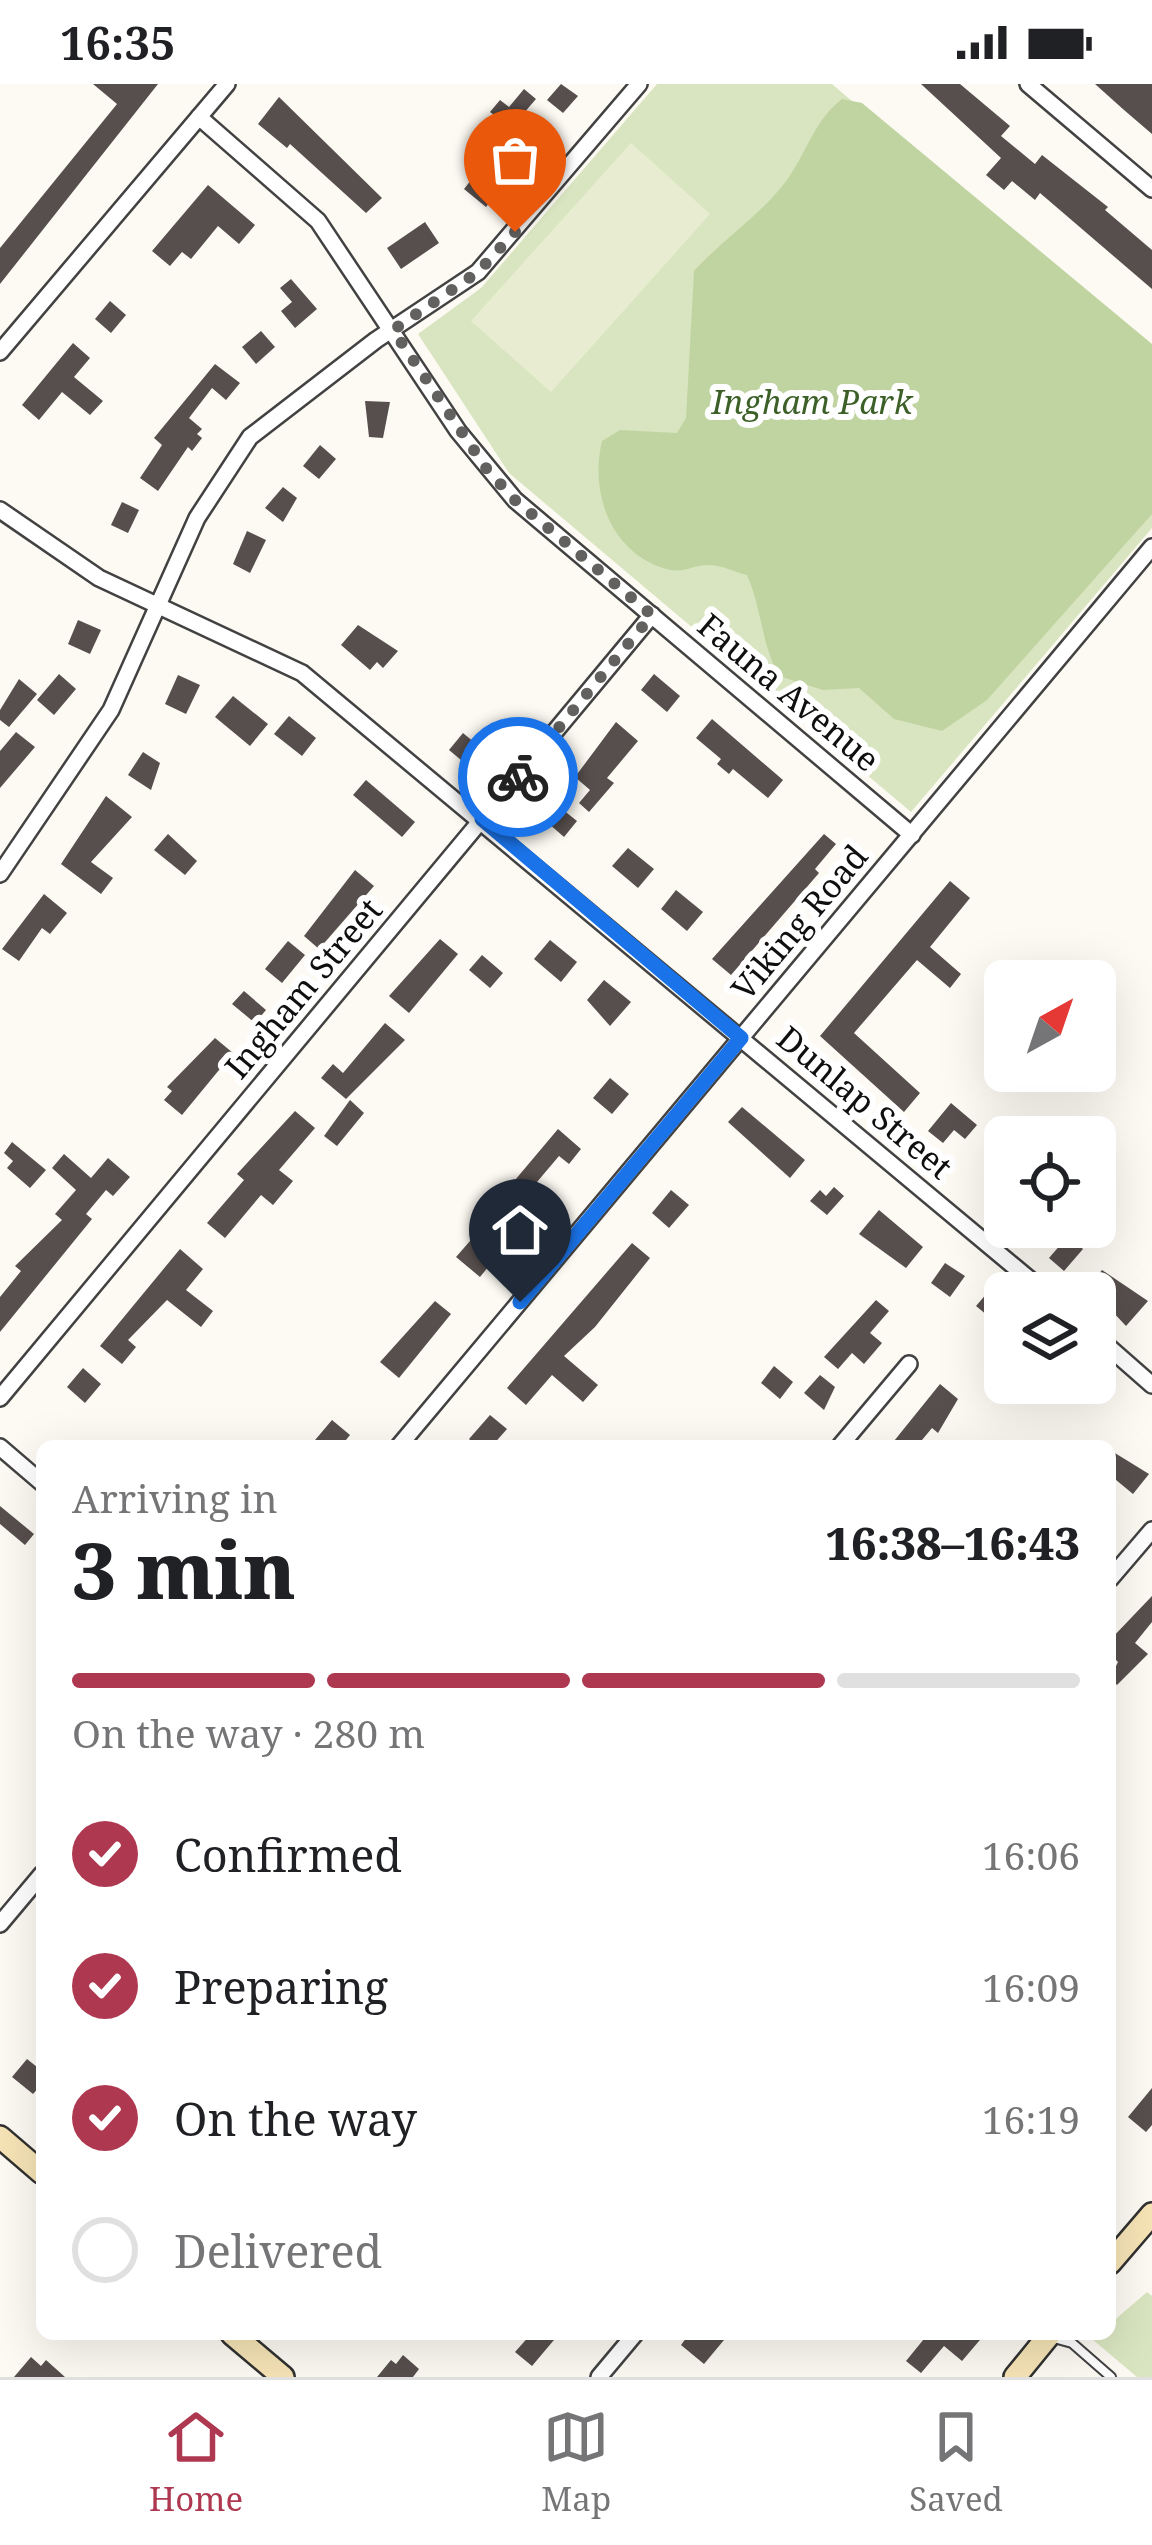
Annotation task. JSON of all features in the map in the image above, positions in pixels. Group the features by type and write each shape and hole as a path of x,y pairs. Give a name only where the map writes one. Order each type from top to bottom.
{"street":[{"path":"0,352 227,84"},
{"path":"0,874 111,710 197,518 250,437 478,272 639,84"},
{"path":"1028,84 1152,189"},
{"name":"Fauna Avenue","path":"199,117 318,221 486,468 515,500 912,835"},
{"name":"Dunlap Street","path":"0,510 53,552 155,607 260,649 302,673 1021,1272"},
{"name":"Viking Road","path":"404,1440 1152,547"},
{"name":"Ingham Street","path":"0,1398 652,615"},
{"path":"1116,1353 1152,1384"},
{"path":"845,1440 909,1364"},
{"path":"0,1447 36,1478"},
{"path":"1116,1573 1152,1530"},
{"path":"0,1924 36,1881"},
{"path":"0,2137 36,2168"},
{"path":"1116,2257 1152,2214"},
{"path":"239,2340 283,2377"},
{"path":"599,2377 630,2340"},
{"path":"1015,2377 1044,2340"}],"lane":[{"path":"1063,2340 1111,2377"}],"green space":[{"name":"Ingham Park","path":"657,84 832,84 1152,357 1152,528 911,812 509,473 418,334 481,288"},
{"name":"Ingham Park","path":"842,99 862,103 1152,344 1152,514 987,700 942,731 894,719 859,688 823,690 779,676 747,575 714,565 676,571 651,563 620,537 599,482 602,441 620,430 677,433 686,418 694,271 779,190 818,126"},
{"path":"631,143 710,214 551,392 471,321"},
{"path":"1147,2292 1152,2296 1152,2377 1137,2377 1093,2340 1116,2340 1116,2319"}],"building":[{"path":"93,84 158,84 0,284 0,248 117,104"},
{"path":"561,84 578,96 563,113 547,100"},
{"path":"921,84 960,84 1010,126 1001,136 1035,164 1042,155 1108,207 1105,210 1152,250 1152,289 1040,193 1035,200 1012,181 1004,190 986,175 1001,158"},
{"path":"1095,84 1152,84 1152,134 1124,110"},
{"path":"524,89 536,99 511,128 490,112 500,100 509,107"},
{"path":"279,97 382,198 366,213 290,144 287,148 258,124"},
{"path":"514,133 532,148 486,207 464,189 475,175 481,180"},
{"path":"208,185 255,225 239,244 218,226 191,259 182,252 170,266 152,251"},
{"path":"425,222 439,243 401,269 387,248"},
{"path":"291,279 317,309 295,328 281,311 292,302 280,288"},
{"path":"110,301 126,315 111,333 95,319"},
{"path":"261,331 275,347 256,364 242,347"},
{"path":"73,343 90,358 74,377 103,401 90,415 62,392 39,420 22,405"},
{"path":"215,364 240,383 226,400 212,388 189,418 202,429 197,434 202,438 192,451 188,447 158,491 140,478 162,445 154,438"},
{"path":"365,401 390,402 383,438 369,437"},
{"path":"320,445 336,459 319,479 303,466"},
{"path":"283,487 297,498 283,522 265,508"},
{"path":"122,502 139,510 128,533 111,525"},
{"path":"247,531 266,540 250,573 233,564"},
{"path":"78,620 101,630 90,654 68,644"},
{"path":"358,625 398,651 383,668 377,662 370,670 341,645"},
{"path":"59,674 76,689 54,715 37,700"},
{"path":"654,674 680,696 667,712 641,690"},
{"path":"178,675 200,685 186,714 165,704"},
{"path":"19,679 37,694 9,727 0,720 0,710"},
{"path":"233,696 268,724 250,746 215,717"},
{"path":"289,716 316,738 302,756 274,734"},
{"path":"712,719 783,780 768,798 733,769 729,774 717,764 721,759 696,738"},
{"path":"616,722 638,741 607,778 614,783 589,812 579,803 590,790 575,777"},
{"path":"16,732 35,747 0,788 0,751"},
{"path":"463,733 487,753 473,770 449,750"},
{"path":"143,752 160,763 151,790 128,775"},
{"path":"366,780 415,822 402,837 353,795"},
{"path":"106,796 132,817 91,862 113,878 101,894 61,864"},
{"path":"552,801 577,821 564,837 540,816"},
{"path":"168,834 197,861 185,875 154,850"},
{"path":"824,834 836,844 815,869 819,873 731,975 712,959"},
{"path":"628,848 654,869 638,888 612,866"},
{"path":"355,870 374,886 319,949 304,936"},
{"path":"950,881 970,898 930,947 961,974 950,988 917,960 854,1033 920,1093 904,1112 820,1036"},
{"path":"676,890 703,912 687,931 661,909"},
{"path":"44,894 67,913 50,934 42,928 19,961 2,949"},
{"path":"440,939 458,954 409,1013 389,996"},
{"path":"550,940 577,962 561,982 534,959"},
{"path":"288,941 305,955 282,983 265,969"},
{"path":"482,955 503,973 490,988 469,970"},
{"path":"604,980 631,1002 610,1026 587,1000"},
{"path":"244,991 266,1010 255,1023 232,1004"},
{"path":"385,1023 405,1040 346,1099 321,1078 333,1064 343,1073"},
{"path":"215,1038 233,1053 182,1115 164,1100 172,1091 167,1087"},
{"path":"610,1078 629,1094 612,1114 593,1098"},
{"path":"350,1100 364,1113 337,1146 324,1136"},
{"path":"951,1103 977,1125 965,1139 954,1130 943,1143 928,1131"},
{"path":"742,1107 805,1160 790,1178 728,1122"},
{"path":"295,1111 315,1128 279,1170 293,1181 273,1205 261,1195 225,1238 207,1223 244,1180 237,1174"},
{"path":"558,1129 581,1149 569,1164 559,1156 537,1182 549,1192 480,1277 456,1257 470,1241 489,1232 520,1195 510,1186"},
{"path":"12,1142 46,1170 30,1188 7,1168 13,1161 4,1153"},
{"path":"64,1154 91,1178 108,1158 130,1177 113,1196 106,1190 86,1214 92,1219 0,1332 0,1297 21,1271 15,1266 62,1220 55,1214 76,1190 52,1168"},
{"path":"834,1187 844,1196 827,1215 810,1201 820,1190 826,1196"},
{"path":"671,1190 689,1205 669,1228 652,1213"},
{"path":"879,1210 923,1247 906,1268 859,1234"},
{"path":"632,1243 650,1258 595,1327 564,1356 598,1385 583,1402 552,1375 526,1405 507,1388"},
{"path":"1058,1248 1083,1249 1064,1271 1049,1258"},
{"path":"180,1249 203,1269 186,1290 213,1311 201,1327 167,1300 128,1340 136,1347 122,1364 100,1346"},
{"path":"945,1263 965,1276 950,1297 931,1283"},
{"path":"1116,1279 1148,1301 1126,1326 1116,1315"},
{"path":"876,1300 889,1311 870,1333 882,1343 864,1364 852,1353 838,1369 824,1357"},
{"path":"435,1301 451,1314 399,1378 380,1362"},
{"path":"774,1366 793,1382 780,1399 761,1383"},
{"path":"83,1368 101,1384 85,1403 67,1387"},
{"path":"820,1375 835,1387 824,1410 804,1393"},
{"path":"940,1384 958,1399 938,1433 932,1428 922,1440 895,1440"},
{"path":"490,1415 507,1429 497,1440 469,1439"},
{"path":"332,1420 350,1435 346,1440 315,1440"},
{"path":"1116,1454 1149,1474 1133,1494 1116,1480"},
{"path":"0,1506 34,1534 25,1545 0,1524"},
{"path":"1152,1596 1152,1622 1135,1643 1148,1654 1117,1685 1116,1634"},
{"path":"27,2059 36,2066 36,2091 33,2094 12,2077"},
{"path":"1152,2088 1152,2125 1146,2132 1128,2117"},
{"path":"526,2340 554,2340 532,2366 515,2352"},
{"path":"685,2340 724,2340 704,2364 681,2345"},
{"path":"923,2340 980,2340 962,2361 944,2346 921,2373 906,2361"},
{"path":"403,2355 419,2369 413,2377 377,2377 391,2360 396,2364"},
{"path":"31,2357 41,2366 46,2360 65,2377 14,2377"}],"way so far":[{"path":"515,232 478,272 393,330 458,431 515,500 652,615 518,777"}],"route":[{"path":"518,777 482,819 741,1038 520,1302"}]}
